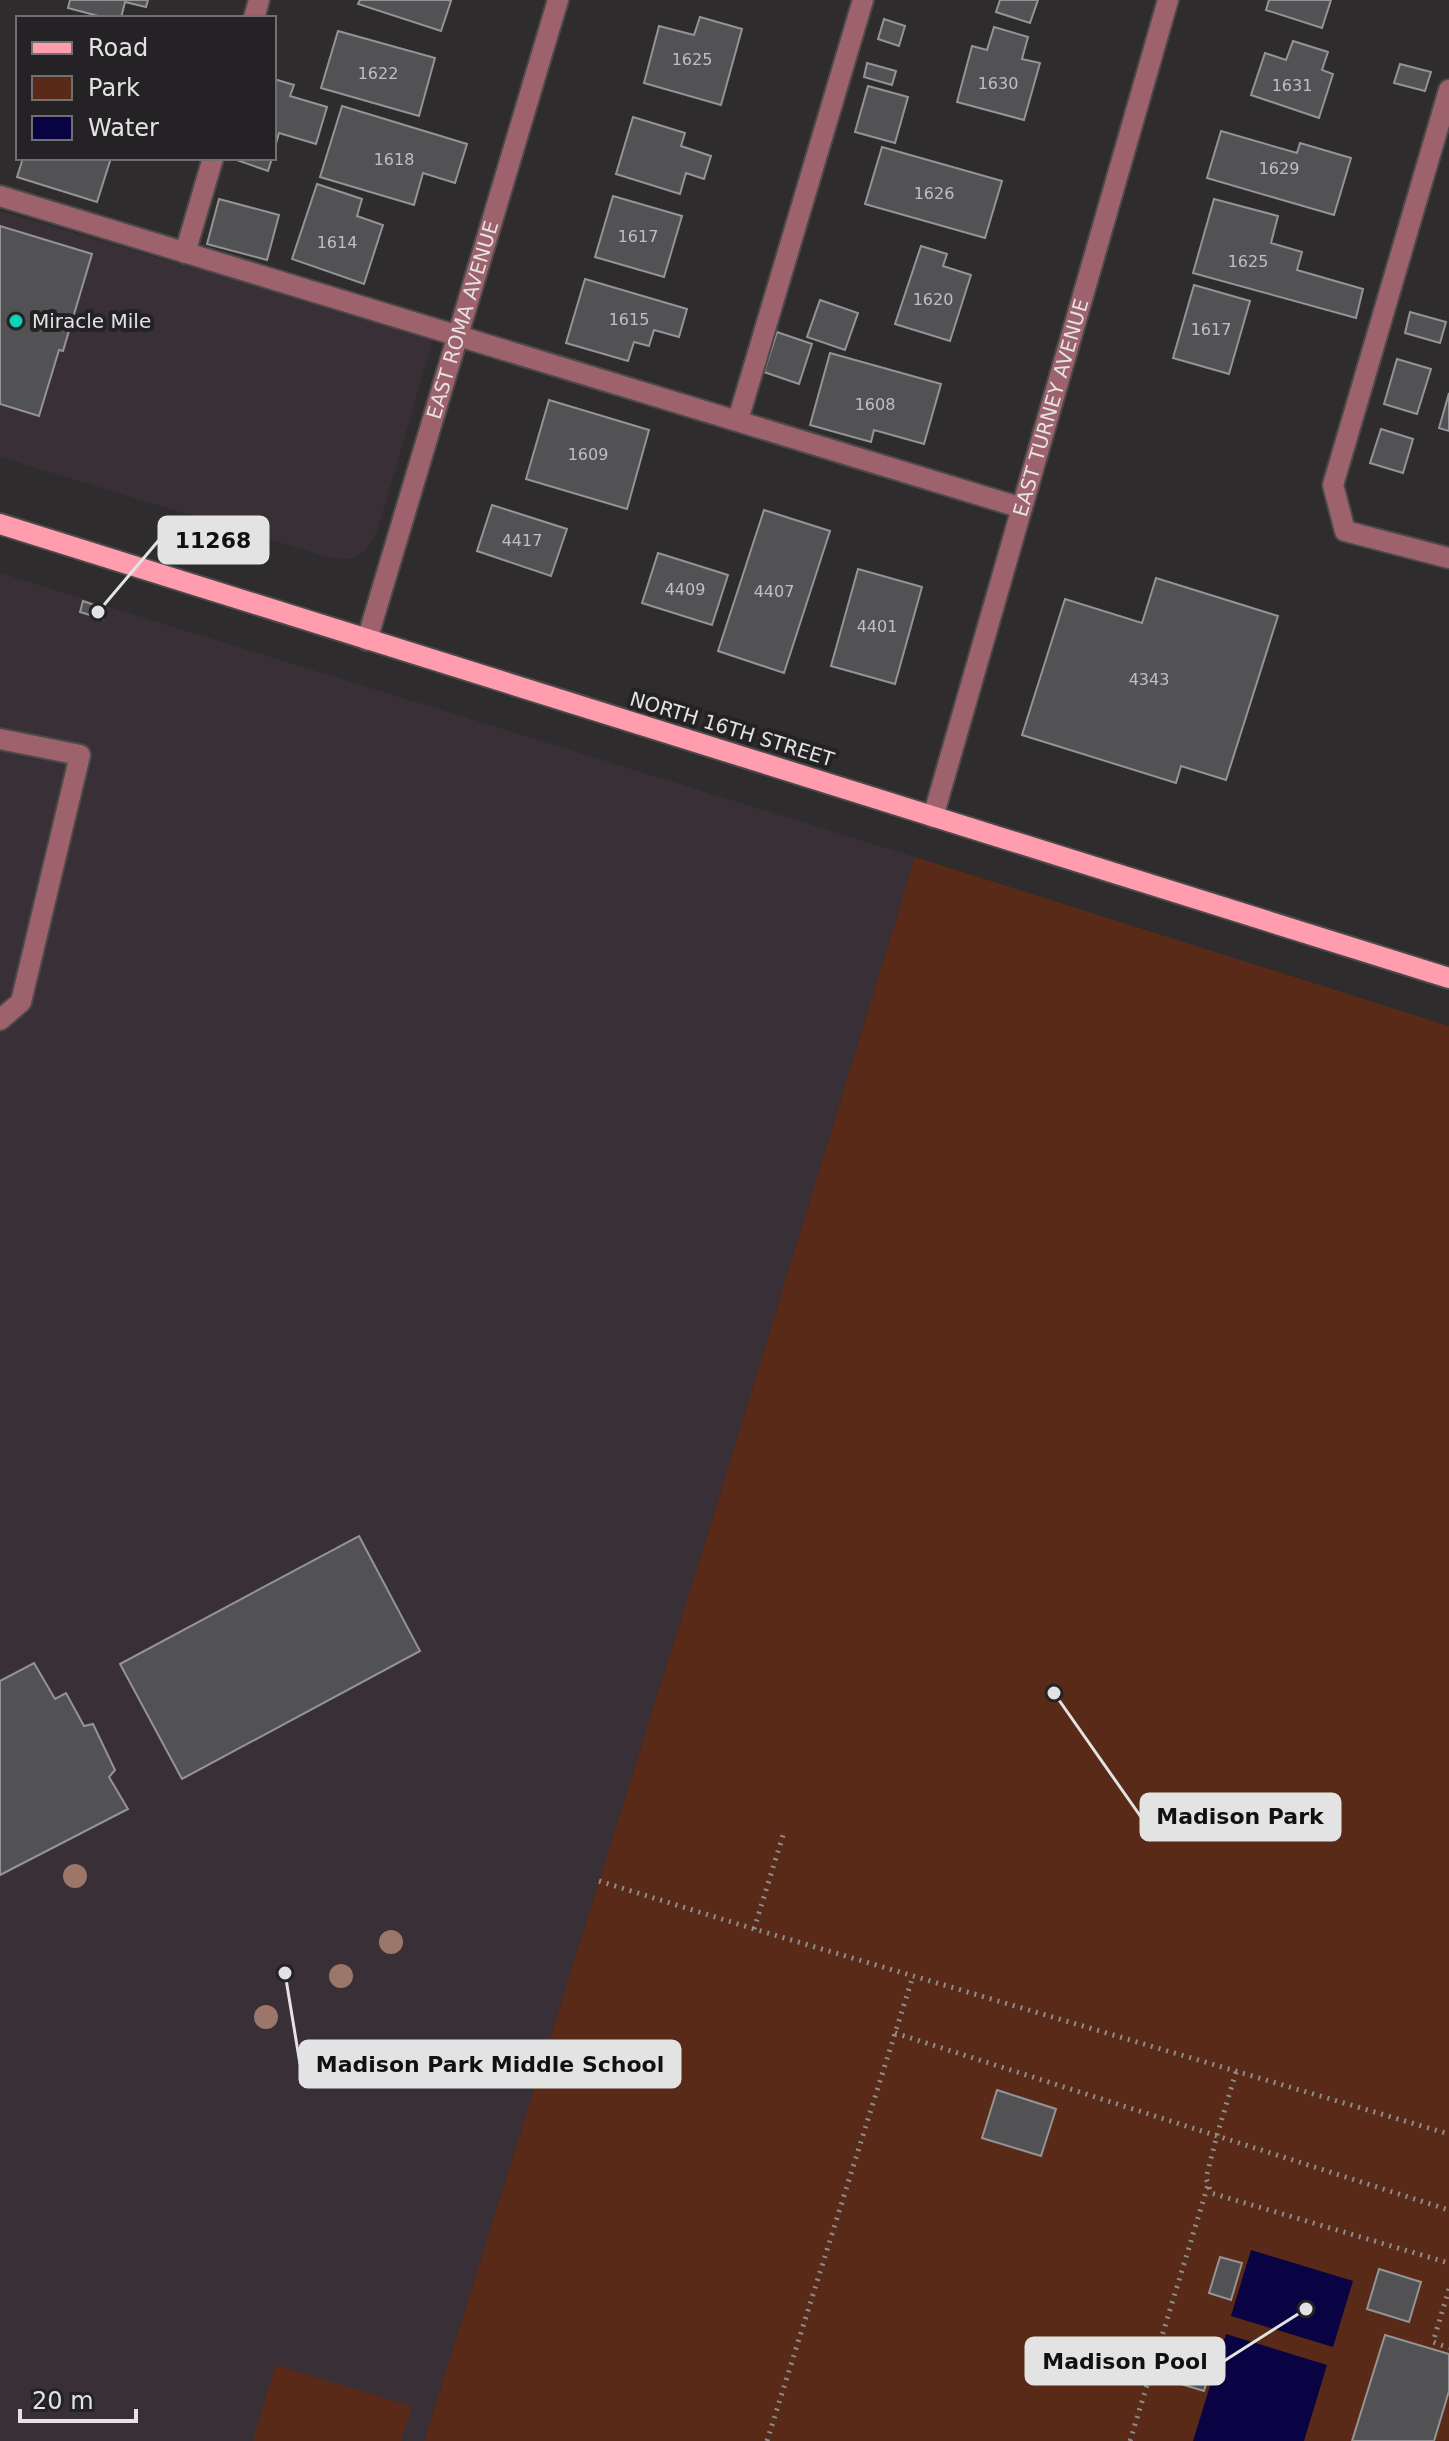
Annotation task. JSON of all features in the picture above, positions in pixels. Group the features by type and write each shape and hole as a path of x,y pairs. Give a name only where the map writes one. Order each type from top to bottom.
{"main road":[{"name":"NORTH 16TH STREET","path":"0,524 1449,978"}],"street":[{"name":"EAST ROMA AVENUE","path":"367,640 558,0"},
{"path":"738,420 863,0"},
{"name":"EAST TURNEY AVENUE","path":"933,817 1168,0"},
{"path":"1449,90 1333,485 1345,531 1449,558"},
{"path":"185,253 212,160"},
{"path":"0,196 1022,508"},
{"path":"0,739 80,755 21,1002 0,1020"}],"path":[{"path":"754,1929 784,1832"},
{"path":"599,1881 1449,2134"},
{"path":"767,2441 913,1976"},
{"path":"895,2033 1449,2210"},
{"path":"1236,2072 1206,2178 1211,2193 1449,2263"},
{"path":"1130,2441 1208,2184"},
{"path":"1449,2289 1433,2342 1449,2348"}],"shaded area":[{"path":"0,211 433,339 378,529 366,551 352,559 331,558 0,457"},
{"path":"0,573 915,857 717,1504 424,2441 0,2441"}],"green space":[{"path":"915,857 1449,1026 1449,2441 424,2441 717,1504"},
{"path":"275,2365 412,2406 401,2441 253,2441"}],"water":[{"path":"1251,2250 1353,2281 1333,2347 1231,2316"},
{"path":"1226,2334 1327,2365 1304,2441 1193,2441"}],"building":[{"path":"70,0 148,0 146,7 125,2 122,16 98,16 68,8"},
{"path":"360,0 451,1 441,31 358,4"},
{"path":"1000,0 1038,0 1030,23 996,12"},
{"path":"1269,0 1331,0 1322,28 1266,10"},
{"path":"700,17 742,29 721,105 644,83 659,26 694,35"},
{"path":"884,19 905,26 899,46 878,39"},
{"path":"994,27 1028,37 1022,59 1040,63 1024,120 957,102 972,46 987,50"},
{"path":"338,31 435,58 419,116 321,88"},
{"path":"1293,41 1328,52 1322,70 1333,74 1319,118 1251,95 1265,53 1286,60"},
{"path":"867,63 896,71 892,85 864,77"},
{"path":"1400,64 1431,72 1425,91 1394,83"},
{"path":"276,80 294,85 290,96 327,107 316,144 279,133 276,144"},
{"path":"868,86 908,97 895,143 855,132"},
{"path":"342,106 467,144 455,183 423,173 414,205 320,177"},
{"path":"633,117 685,133 681,146 711,156 704,179 686,173 680,194 616,174"},
{"path":"1221,131 1297,153 1300,143 1351,158 1334,215 1207,178"},
{"path":"882,147 1002,181 985,238 865,204"},
{"path":"22,160 110,160 97,202 17,177"},
{"path":"237,160 271,160 268,171"},
{"path":"317,184 362,199 357,216 383,225 364,284 292,259"},
{"path":"613,196 682,216 664,277 595,257"},
{"path":"219,199 279,215 267,260 207,244"},
{"path":"1214,199 1278,216 1271,243 1302,252 1297,270 1363,289 1356,318 1193,273"},
{"path":"0,226 92,254 63,351 59,350 39,416 0,404"},
{"path":"921,246 947,254 943,266 971,275 950,341 895,324"},
{"path":"585,279 687,309 679,337 654,330 649,346 634,342 628,361 566,343"},
{"path":"1194,285 1250,301 1229,374 1173,358"},
{"path":"820,300 858,313 845,350 807,337"},
{"path":"1410,312 1446,322 1440,343 1405,333"},
{"path":"777,332 812,344 799,384 764,372"},
{"path":"830,353 941,384 924,444 874,430 871,442 810,425"},
{"path":"1397,359 1431,369 1417,414 1384,404"},
{"path":"1449,393 1449,431 1439,428"},
{"path":"549,400 649,430 627,509 526,479"},
{"path":"1381,429 1413,439 1403,473 1370,463"},
{"path":"492,505 567,529 551,576 477,551"},
{"path":"764,510 830,531 784,673 718,651"},
{"path":"658,553 728,575 712,625 642,603"},
{"path":"858,569 922,587 895,684 831,666"},
{"path":"1156,578 1278,616 1226,780 1181,766 1176,783 1022,735 1065,599 1142,623"},
{"path":"83,601 100,607 103,619 80,612"},
{"path":"359,1536 420,1651 182,1779 120,1664"},
{"path":"34,1663 55,1699 66,1693 84,1726 93,1724 115,1770 109,1777 128,1809 0,1875 0,1681"},
{"path":"997,2090 1056,2109 1041,2156 982,2138"},
{"path":"1220,2257 1242,2263 1231,2300 1209,2293"},
{"path":"1379,2269 1421,2282 1409,2322 1367,2309"},
{"path":"1385,2335 1449,2354 1449,2391 1434,2441 1352,2441"},
{"path":"1192,2348 1214,2355 1204,2391 1181,2384"}],"place":[{"name":"Miracle Mile","path":"16,321"},
{"name":"11268","path":"98,612"},
{"name":"Madison Park","path":"1054,1693"},
{"name":"Madison Park Middle School","path":"285,1973"},
{"name":"Madison Pool","path":"1306,2309"}]}
